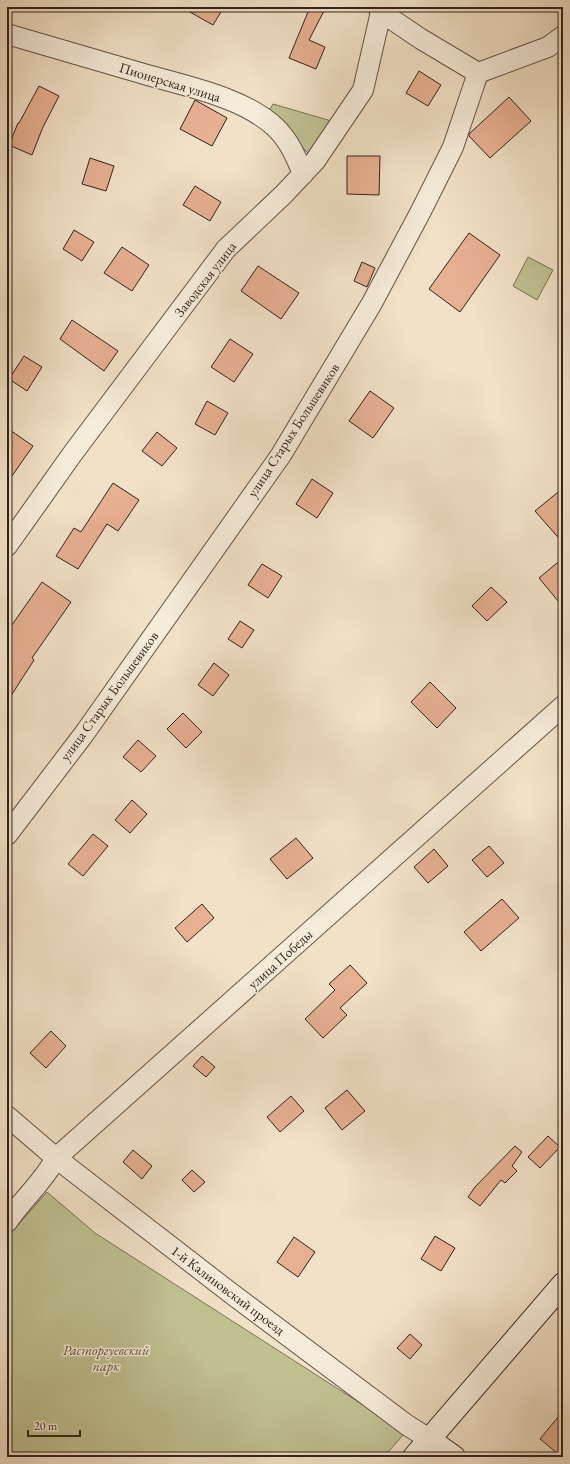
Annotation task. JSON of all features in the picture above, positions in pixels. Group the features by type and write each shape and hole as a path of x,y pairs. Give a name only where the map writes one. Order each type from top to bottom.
{"street":[{"path":"380,9 421,39 478,74 548,47 563,36"},
{"name":"Заводская улица","path":"7,546 72,453 226,249 315,161 363,90 380,9"},
{"name":"Пионерская улица","path":"7,34 206,92 241,105 275,128 285,139 303,174"},
{"name":"улица Старых Большевиков","path":"7,835 84,734 281,455 372,303 421,211 453,147 478,74"},
{"name":"улица Победы","path":"7,1222 49,1172 56,1158 563,706"},
{"name":"1-й Калиновский проезд","path":"7,1116 56,1158 245,1304 454,1457"},
{"path":"414,1457 563,1284"}],"green space":[{"path":"273,104 335,122 308,153 268,112"},
{"path":"528,257 553,270 537,300 513,286"},
{"name":"Расторгуевский парк","path":"47,1192 95,1233 396,1426 403,1435 384,1457 7,1457 7,1237"}],"building":[{"path":"181,7 224,7 213,25"},
{"path":"310,7 326,7 309,40 325,47 316,69 289,58"},
{"path":"419,71 441,85 428,106 406,93"},
{"path":"39,86 59,96 43,127 32,155 9,145 18,123"},
{"path":"509,97 531,121 490,158 469,136 469,134"},
{"path":"195,100 227,118 212,146 180,129"},
{"path":"347,156 380,156 379,195 347,194"},
{"path":"90,158 114,166 106,191 82,184"},
{"path":"195,186 221,202 210,221 183,205"},
{"path":"74,230 94,242 82,261 63,249"},
{"path":"469,233 500,255 460,312 429,289"},
{"path":"122,247 149,265 132,291 104,273"},
{"path":"362,262 375,268 367,287 354,281"},
{"path":"258,266 299,293 281,319 241,291"},
{"path":"72,320 118,351 104,371 60,339"},
{"path":"230,339 253,354 234,382 211,367"},
{"path":"24,356 42,367 27,391 9,379"},
{"path":"370,391 394,408 373,438 349,421"},
{"path":"207,401 228,413 215,435 195,424"},
{"path":"7,428 33,446 7,483"},
{"path":"157,432 177,448 162,466 142,451"},
{"path":"312,479 333,493 317,518 296,504"},
{"path":"113,483 139,500 118,531 107,524 78,569 56,556 74,528 81,532"},
{"path":"563,488 563,543 535,511"},
{"path":"563,558 563,607 539,578"},
{"path":"262,564 282,576 268,598 248,585"},
{"path":"42,582 71,602 32,658 34,660 7,702 7,632"},
{"path":"491,587 507,602 487,621 472,606"},
{"path":"240,621 254,630 242,648 228,639"},
{"path":"214,663 229,675 213,696 198,685"},
{"path":"430,682 456,708 437,728 411,702"},
{"path":"183,713 202,732 186,748 167,729"},
{"path":"138,740 156,756 141,772 123,757"},
{"path":"132,800 147,814 130,833 115,820"},
{"path":"93,834 108,846 83,876 68,864"},
{"path":"296,838 313,858 287,879 270,859"},
{"path":"489,846 504,863 487,877 472,860"},
{"path":"434,849 448,866 428,883 414,867"},
{"path":"502,899 519,918 481,951 464,932"},
{"path":"202,904 214,918 187,942 175,928"},
{"path":"350,965 367,983 340,1008 347,1015 323,1038 305,1019 335,990 329,984"},
{"path":"51,1031 66,1046 46,1068 30,1053"},
{"path":"202,1056 215,1067 206,1077 193,1066"},
{"path":"347,1090 365,1111 342,1130 325,1108"},
{"path":"291,1096 304,1111 280,1132 267,1117"},
{"path":"548,1136 560,1147 540,1168 528,1157"},
{"path":"515,1146 522,1152 512,1166 517,1171 505,1183 501,1180 480,1206 468,1197 475,1187"},
{"path":"133,1150 152,1166 142,1179 123,1162"},
{"path":"192,1170 205,1182 194,1192 182,1180"},
{"path":"435,1236 455,1248 441,1271 421,1259"},
{"path":"294,1237 315,1252 298,1277 277,1262"},
{"path":"410,1334 422,1345 410,1359 397,1348"},
{"path":"563,1411 563,1457 562,1457 540,1439"}]}
